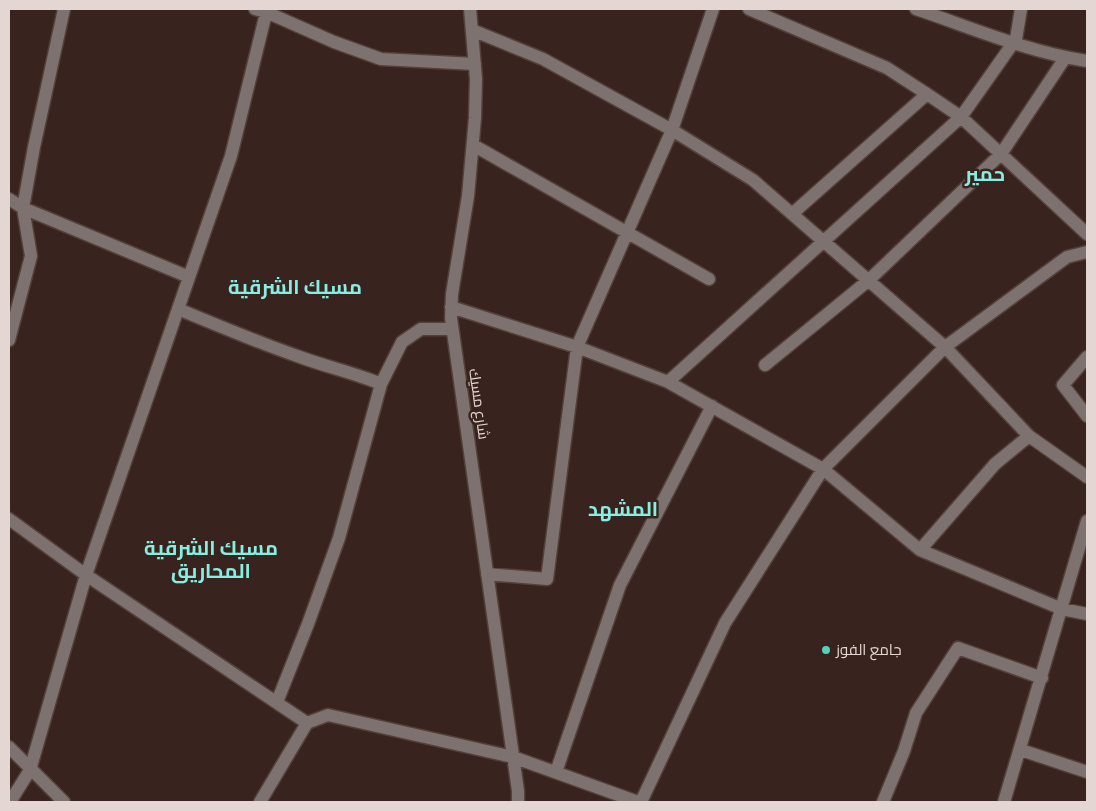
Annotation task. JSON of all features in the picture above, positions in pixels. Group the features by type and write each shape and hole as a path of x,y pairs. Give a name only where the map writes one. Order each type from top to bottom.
{"street":[{"path":"9,340 31,256 23,208 64,9"},
{"name":"شارع مسيك","path":"470,9 476,79 473,145 468,196 453,281 452,329 518,791 518,802"},
{"path":"487,574 546,579 577,347 672,130 713,9"},
{"path":"749,9 887,68 927,94 961,117 1087,234"},
{"path":"916,9 1013,43 1065,58 1087,61"},
{"path":"668,382 961,117 1016,39 1020,9"},
{"path":"10,802 30,770 86,575 231,156 263,10 334,42 381,59 475,64"},
{"path":"472,30 543,59 672,130 753,180 945,346 1029,436 1087,477"},
{"path":"765,365 869,280 1001,154 1065,58"},
{"path":"792,214 927,94"},
{"path":"473,145 708,279"},
{"path":"9,199 23,208 189,277"},
{"path":"260,802 307,723 328,715 513,757 640,802 725,623 823,469 945,346 1067,257 1087,252"},
{"path":"451,307 577,347 668,382 823,469 920,550 1062,609 1087,614"},
{"path":"178,309 258,343 381,384"},
{"path":"277,702 339,538 381,384 402,342 421,329 452,329"},
{"path":"1087,357 1064,385 1087,416"},
{"path":"556,772 620,585 712,406"},
{"path":"920,550 995,464 1029,436"},
{"path":"9,519 86,575 307,723"},
{"path":"1004,802 1021,750 1087,521"},
{"path":"883,802 904,751 916,713 958,648 1042,678"},
{"path":"9,747 64,802"},
{"path":"1021,750 1087,772"}],"place":[{"name":"جامع الفوز","path":"826,650"}],"district":[{"name":"حمير","path":"985,174"},
{"name":"مسيك الشرقية","path":"295,287"},
{"name":"المشهد","path":"623,509"},
{"name":"مسيك الشرقية المحاريق","path":"211,560"}]}
